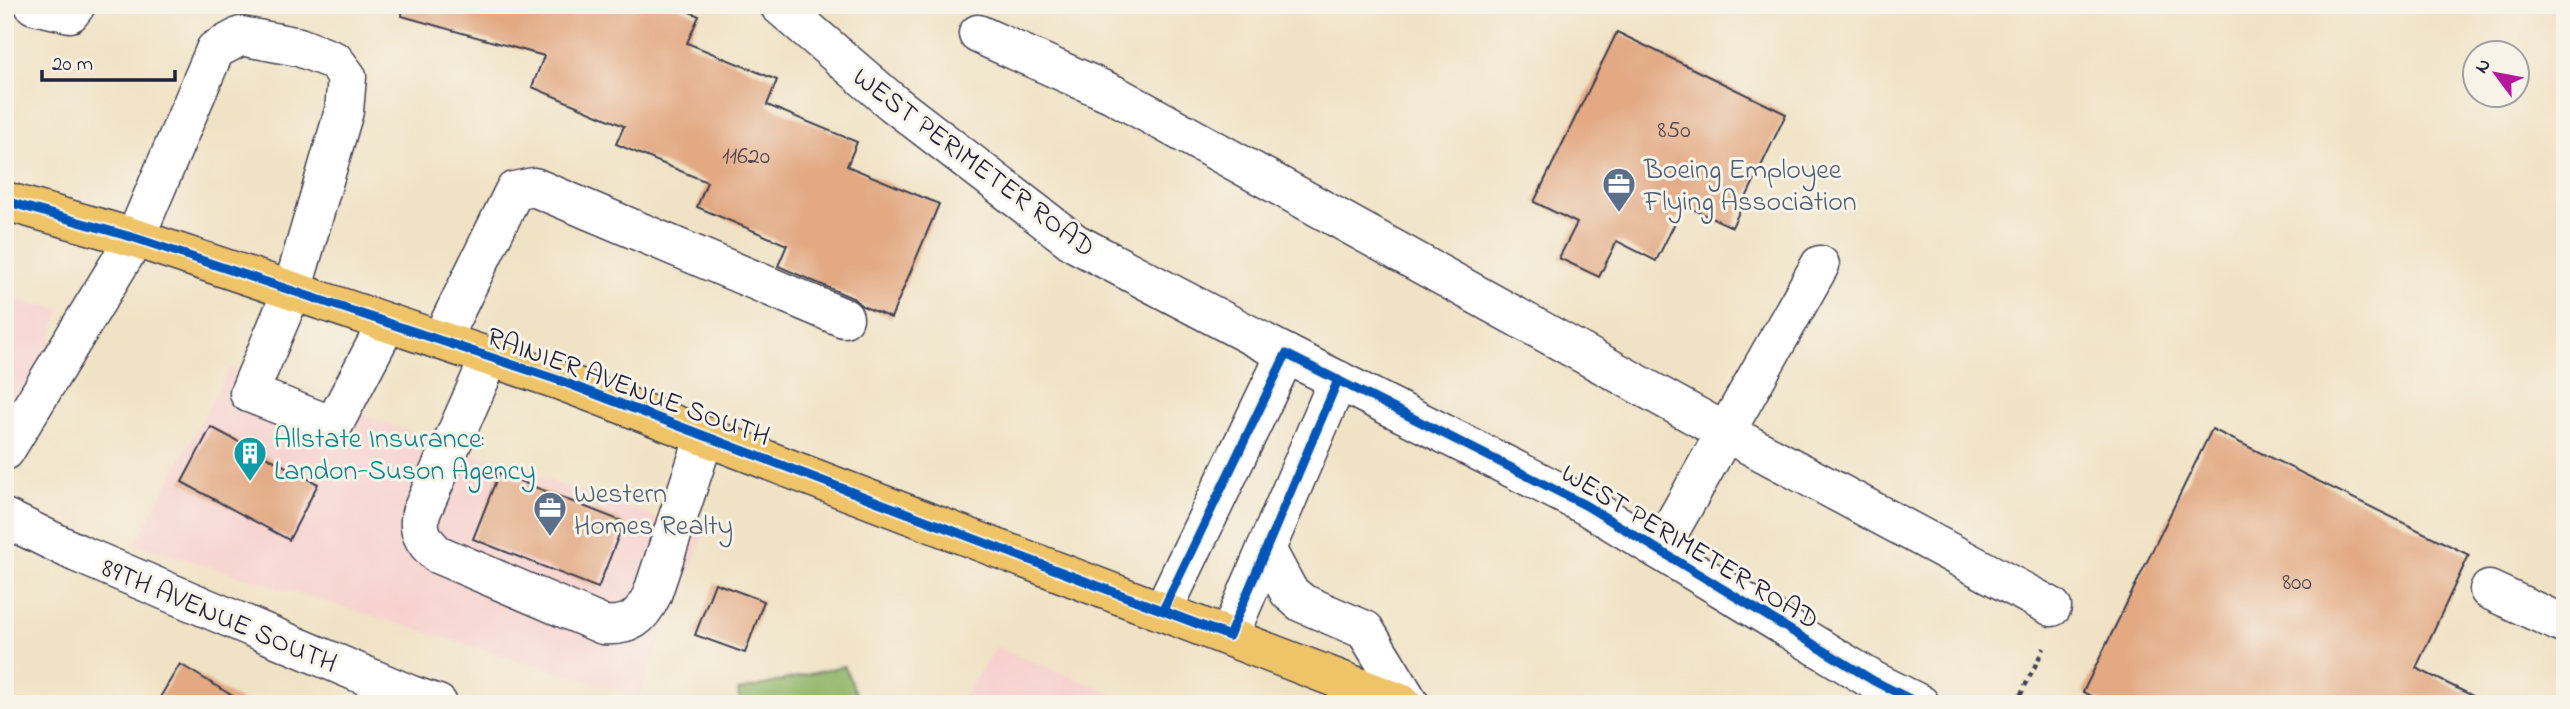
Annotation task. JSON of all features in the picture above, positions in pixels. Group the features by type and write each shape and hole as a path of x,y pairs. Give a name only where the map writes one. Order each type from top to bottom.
{"main road":[{"name":"RAINIER AVENUE SOUTH","path":"5,201 135,238 561,381 1402,704"}],"street":[{"path":"34,5 71,13 76,5"},
{"name":"WEST PERIMETER ROAD","path":"779,5 892,103 1075,243 1286,354 1585,505 1874,681 1920,704"},
{"path":"978,34 1113,94 1725,432 2052,607"},
{"path":"5,451 135,238 215,50 242,36 299,47 335,61 347,77 344,111 292,291 249,393 333,426 387,323"},
{"path":"441,340 514,191 534,187 844,318"},
{"path":"1659,550 1820,265"},
{"path":"1163,610 1286,354"},
{"path":"490,357 421,513 418,526 426,543 437,554 603,625 627,624 645,610 705,436"},
{"path":"1229,636 1338,380"},
{"name":"89TH AVENUE SOUTH","path":"5,518 77,553 418,701"},
{"path":"1266,549 1289,592 1302,603 1365,630 1410,704"},
{"path":"2488,590 2565,625"}],"path":[{"path":"2016,704 2039,659"}],"shaded area":[{"path":"5,297 61,309 47,352 5,413"},
{"path":"230,368 704,535 639,697 135,544"},
{"path":"996,647 1140,704 959,704"}],"green space":[{"path":"844,666 861,704 740,704 738,691"}],"building":[{"path":"403,5 674,5 699,16 687,43 777,80 767,105 857,142 847,166 939,204 891,318 862,306 853,298 778,266 787,245 697,207 707,182 616,144 624,126 532,87 544,56 402,16"},
{"path":"1617,32 1786,114 1732,227 1684,205 1656,261 1617,241 1599,277 1559,258 1577,223 1534,202"},
{"name":"Allstate Insurance: Landon-Suson Agency","path":"211,427 318,484 289,540 182,482"},
{"path":"2212,429 2469,555 2416,668 2489,704 2106,704 2083,692"},
{"path":"499,473 624,522 598,588 473,539"},
{"path":"715,583 764,601 745,653 695,635"},
{"path":"180,664 246,704 156,704"}],"cycle path":[{"path":"5,201 135,238 561,381 1229,636 1338,380"},
{"path":"1163,610 1286,354 1585,505 1874,681 1920,704"}],"place":[{"name":"Boeing Employee Flying Association","path":"1619,214"},
{"name":"Allstate Insurance: Landon-Suson Agency","path":"250,483"},
{"name":"Western Homes Realty","path":"550,538"}]}
